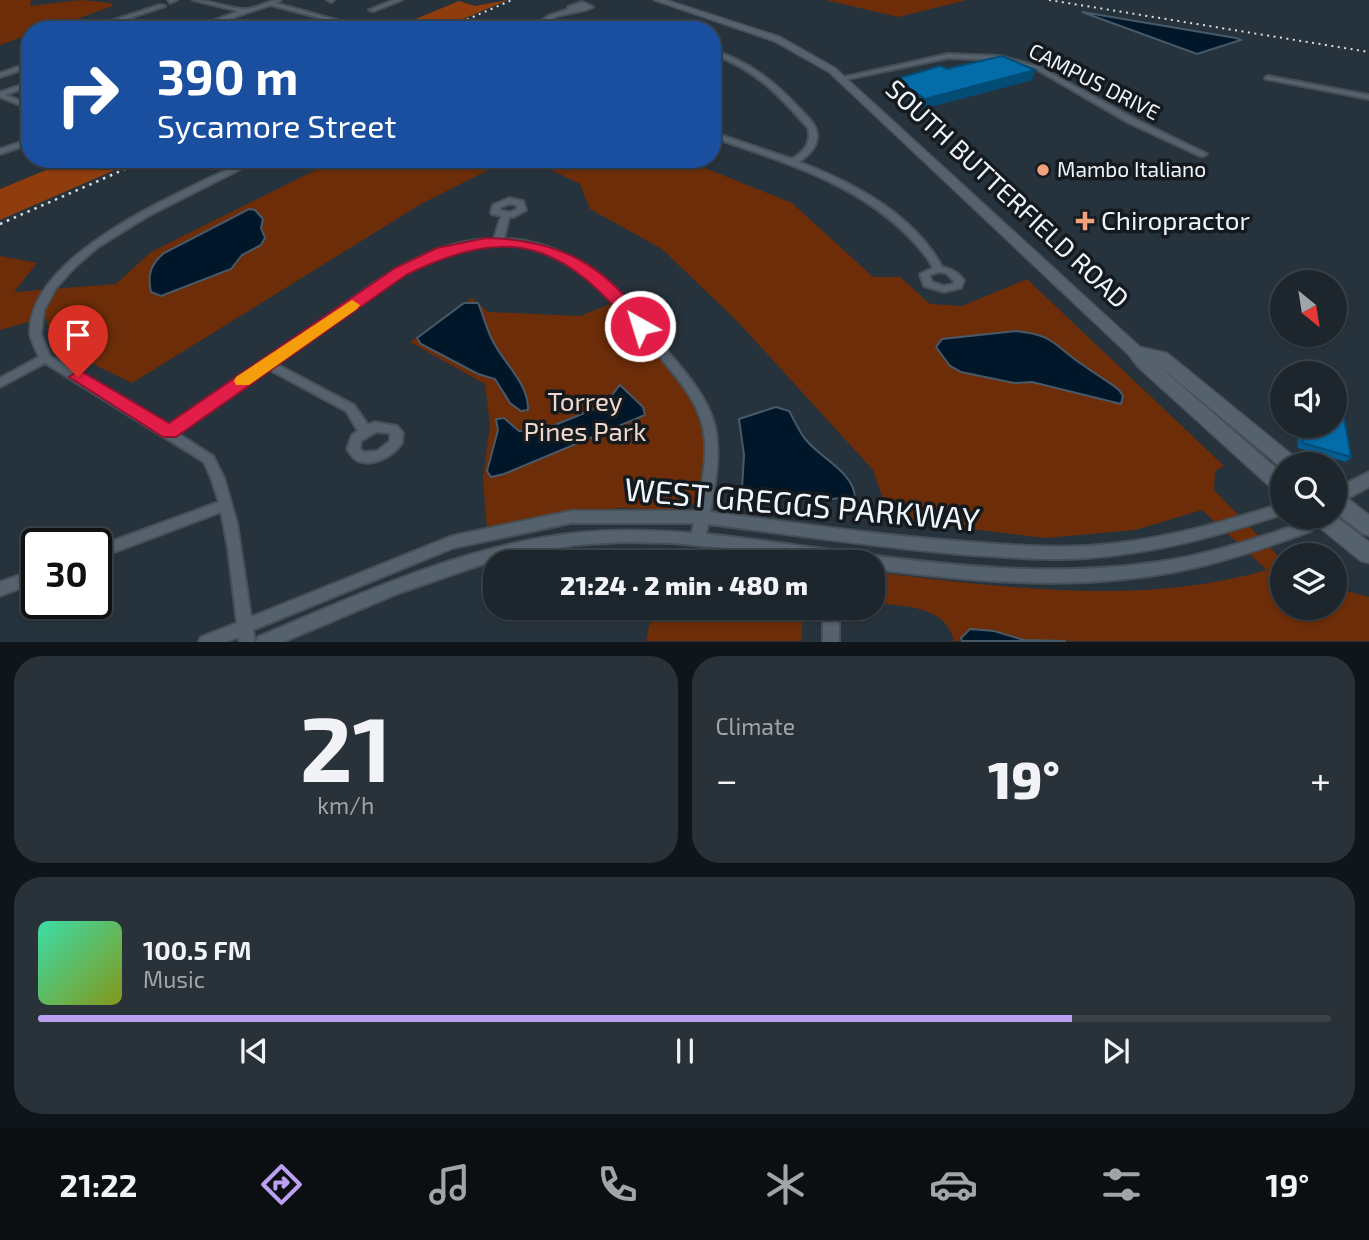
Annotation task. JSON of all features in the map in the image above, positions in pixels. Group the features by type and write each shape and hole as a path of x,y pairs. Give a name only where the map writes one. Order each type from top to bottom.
{"main road":[{"name":"SOUTH BUTTERFIELD ROAD","path":"658,0 777,39 811,56 843,78 1135,351 1144,363 1270,474"},
{"path":"1135,351 1161,357 1276,452"},
{"path":"1347,509 1369,527"},
{"path":"1337,529 1369,554"}],"street":[{"path":"196,0 245,11"},
{"path":"217,21 278,0"},
{"path":"372,10 399,0"},
{"path":"270,3 337,21"},
{"path":"115,21 162,6"},
{"path":"544,21 573,10"},
{"path":"721,55 762,75 812,127 815,138 812,147 791,163"},
{"name":"CAMPUS DRIVE","path":"843,78 948,56 1000,58 1038,68 1132,121 1203,154"},
{"path":"0,75 21,68"},
{"path":"1268,78 1369,97"},
{"path":"0,95 21,87"},
{"path":"0,95 21,103"},
{"path":"721,137 849,185 879,203 933,258 938,269"},
{"path":"0,152 21,144"},
{"path":"36,287 52,268 82,245 239,168"},
{"path":"498,242 505,216"},
{"path":"170,432 414,263 453,248 498,242 538,246 573,261 623,304 702,406 710,434 711,458 698,540"},
{"path":"23,332 33,349 45,358 170,432 209,460 220,479 226,505 246,635"},
{"path":"0,383 45,358"},
{"path":"268,364 350,408 365,431"},
{"path":"1347,492 1369,479"},
{"path":"112,547 226,505"},
{"name":"WEST GREGGS PARKWAY","path":"207,642 246,635 452,541 571,517 701,517 834,536 1019,552 1086,552 1156,544 1228,527 1270,512"},
{"name":"WEST GREGGS PARKWAY","path":"885,564 995,574 1087,577 1146,572 1238,552 1301,529"},
{"name":"WEST GREGGS PARKWAY","path":"264,642 432,572 522,547 621,536 698,540 768,550"},
{"path":"832,550 834,536"},
{"path":"0,589 21,581"},
{"path":"831,620 831,642"}],"green space":[{"path":"0,0 31,0 30,6 81,0 111,3 113,6 70,21 21,21 21,37 0,45"},
{"path":"826,0 967,0 898,17"},
{"path":"320,168 492,168 421,204 132,383 67,348 49,328 46,317 0,330 0,256 37,263 14,292 116,284 151,252"},
{"path":"547,168 704,168 792,203 873,277 900,277 930,304 962,306 1027,279 1224,466 1215,471 1214,490 1270,548 1270,620 1347,620 1347,591 1369,597 1369,641 954,641 942,620 933,614 910,607 885,604 885,573 1021,588 1121,591 1219,581 1267,570 1202,510 1135,530 1045,538 890,519 873,470 738,322 662,249 590,209 580,184"},
{"name":"Torrey Pines Park","path":"472,298 488,312 580,316 616,302 684,387 699,416 704,447 697,502 678,510 622,508 568,512 487,529 483,478 490,425 485,384 410,342"},
{"path":"650,620 802,620 802,641 646,641"}],"shaded area":[{"path":"508,0 458,21 411,21 459,1 475,6"},
{"path":"51,168 119,168 0,220 0,189"}],"water":[{"path":"1082,12 1236,38 1241,40 1197,54"},
{"path":"249,209 255,210 263,219 261,228 265,238 261,245 242,255 231,269 161,296 151,292 151,270 164,253"},
{"path":"464,303 478,303 492,340 525,392 528,410 521,411 510,403 495,379 478,374 421,344 417,338"},
{"path":"1016,331 1039,335 1053,342 1119,390 1123,396 1121,404 1032,382 1014,383 961,372 950,366 936,347 942,339"},
{"path":"620,385 643,407 645,415 491,477 487,471 498,430 496,419 504,418 519,431 538,432 594,409 608,400"},
{"path":"776,407 789,411 806,440 849,480 855,497 830,499 742,489 744,455 739,419"},
{"path":"970,629 994,631 1024,640 1066,641 962,641 961,638"}],"building":[{"path":"1002,56 1035,70 925,99 896,79 940,66 947,69"},
{"path":"1347,434 1351,457 1347,456 1347,452 1334,452 1303,443 1302,438 1347,438"}],"railway":[{"path":"464,21 512,0"},
{"path":"1049,0 1369,52"},
{"path":"0,224 128,168"}],"slow traffic":[{"path":"243,381 352,305"}],"place":[{"name":"Mambo Italiano","path":"1043,170"},
{"name":"Chiropractor","path":"1085,221"}],"route":[{"path":"78,377 170,432 400,271 442,251 486,242 538,246 573,261 614,295 640,326"}]}
